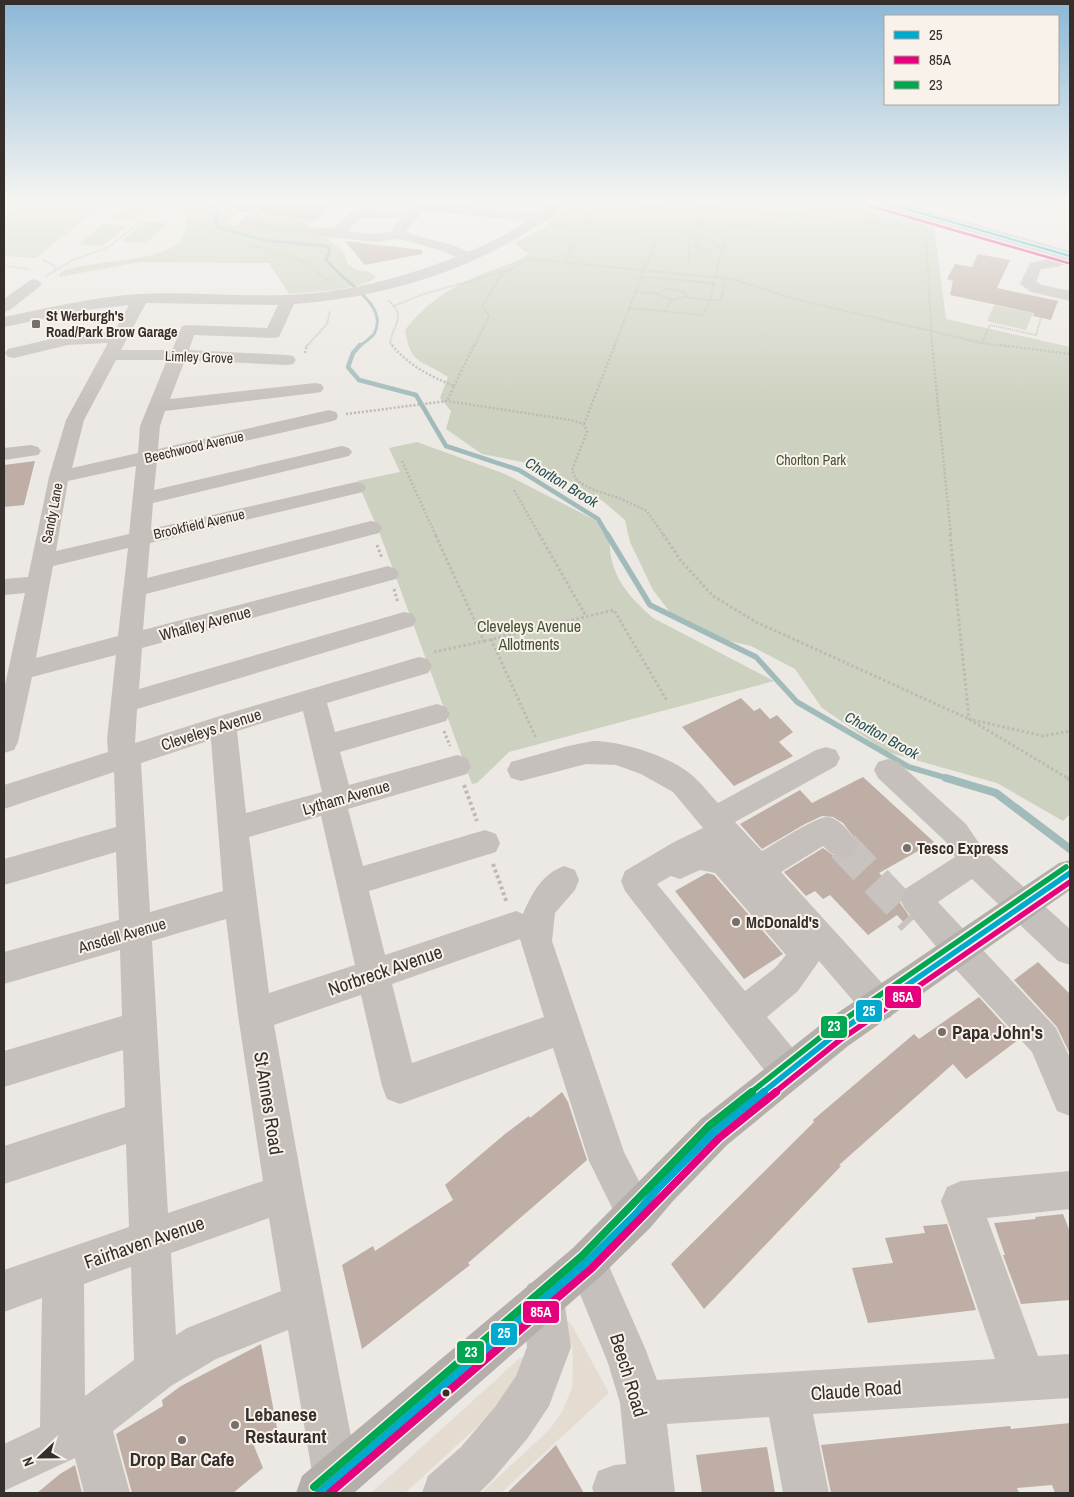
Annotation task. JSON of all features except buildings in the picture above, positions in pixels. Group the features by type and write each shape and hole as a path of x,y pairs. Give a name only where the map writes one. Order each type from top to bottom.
{"main road":[{"path":"327,1486 587,1262 636,1214 659,1187 714,1132 788,1071 879,1004 1070,873"}],"street":[{"path":"4,322 104,302 140,299 288,300 359,290 406,279 436,269"},
{"path":"447,269 460,274 472,269"},
{"path":"1034,269 1028,285 1037,289 1070,296"},
{"path":"4,307 34,284"},
{"name":"Sandy Lane","path":"5,736 41,573 59,477 75,420 140,299"},
{"path":"156,1371 131,836 125,757 121,739 150,426 188,330 272,333 288,300"},
{"path":"14,353 68,340 120,337"},
{"name":"Limley Grove","path":"110,355 178,355 287,360"},
{"path":"232,404 246,358"},
{"path":"158,406 232,404 315,388"},
{"name":"Beechwood Avenue","path":"59,477 147,457 232,404 329,416"},
{"path":"4,454 31,451"},
{"path":"144,499 342,452"},
{"name":"Brookfield Avenue","path":"4,587 140,538 356,488"},
{"path":"135,589 371,528"},
{"name":"Whalley Avenue","path":"20,670 130,643 388,574"},
{"path":"124,703 404,620"},
{"name":"Cleveleys Avenue","path":"4,797 223,724 419,666"},
{"path":"313,698 326,745 352,883 400,1086 564,1027"},
{"path":"326,745 438,714"},
{"name":"St Annes Road","path":"223,724 240,901 255,1015 303,1303 327,1486"},
{"path":"522,770 592,752 609,753 659,769 683,784 759,869 814,946"},
{"path":"788,1071 636,881 826,758"},
{"name":"Lytham Avenue","path":"234,829 457,766"},
{"path":"888,770 956,833 974,861 1070,950"},
{"path":"759,869 826,829 843,846"},
{"path":"4,872 131,836"},
{"path":"352,883 485,843"},
{"path":"716,982 710,960 663,899 660,892 660,883 663,878 696,857 706,857 725,863 879,1004"},
{"path":"955,953 916,899 974,861"},
{"path":"564,880 543,902 537,914 535,927 536,941 608,1161 636,1214"},
{"name":"Ansdell Avenue","path":"4,968 240,901"},
{"path":"913,920 955,953 1044,1040 1070,1098"},
{"name":"Norbreck Avenue","path":"255,1015 516,926"},
{"path":"742,1014 782,985 814,946"},
{"path":"4,1069 140,1028"},
{"path":"4,1165 144,1120"},
{"path":"1024,1379 961,1200 1070,1190"},
{"name":"Fairhaven Avenue","path":"4,1291 284,1193"},
{"name":"Beech Road","path":"587,1262 630,1363 642,1403 640,1489"},
{"path":"64,1270 76,1431 108,1493"},
{"path":"445,1493 476,1463 511,1423 533,1390 549,1347 543,1299"},
{"path":"4,1468 76,1431 156,1371 202,1343 303,1303"},
{"name":"Claude Road","path":"642,1403 1070,1376"},
{"path":"787,1395 806,1493"}],"path":[{"path":"34,284 59,269"},
{"path":"314,269 323,275 394,306 399,318 392,331 390,343 401,358 423,373 454,386"},
{"path":"633,269 726,278 799,300 982,343 1070,354"},
{"path":"715,277 717,269"},
{"path":"928,269 930,330 969,719"},
{"path":"394,306 421,295 514,270"},
{"path":"446,401 489,316 484,306 500,276 514,270"},
{"path":"584,424 644,270"},
{"path":"630,308 703,315 710,300 714,283 642,277"},
{"path":"636,292 660,294 662,297 672,300 685,297 721,300 726,278"},
{"path":"660,294 663,290 675,289 684,292 685,297"},
{"path":"665,311 672,300"},
{"path":"982,343 990,325 1036,335 1041,318"},
{"path":"329,416 446,401 571,420 584,424 588,432 572,470 577,481 594,490 619,498 647,511 682,561 713,596 756,622 969,719 1070,780"},
{"path":"402,461 484,640"},
{"path":"514,490 586,616"},
{"path":"419,666 423,655 614,610 668,701"},
{"path":"491,639 536,738"},
{"path":"969,719 1043,736 1070,730"}],"green space":[{"path":"70,269 102,269 59,277 63,271"},
{"path":"273,269 355,269 368,271 376,277 360,285 348,288 289,294"},
{"name":"Chorlton Park","path":"496,269 939,269 946,319 1070,347 1070,814 1063,821 997,783 887,752 822,708 795,669 751,646 709,636 676,620 653,590 630,542 625,520 604,502 558,474 537,465 482,454 446,429 451,411 440,398 448,377 424,364 414,356 407,342 405,330 423,310 443,294"},
{"path":"994,305 1033,313 1026,330 987,321"},
{"name":"Cleveleys Avenue Allotments","path":"417,442 505,474 595,520 610,534 612,560 620,581 634,600 653,618 774,681 509,752 477,783 472,784 380,534 357,481 400,472 389,448"}],"shaded area":[{"path":"566,1319 573,1327 609,1393 501,1493 481,1493 549,1430 562,1412 572,1388 572,1345 563,1325"},
{"path":"521,1357 524,1360 515,1392 405,1493 371,1493"}],"waterway":[{"name":"Chorlton Brook","path":"335,269 362,294 376,313 377,323 374,334 359,347"},
{"name":"Chorlton Brook","path":"360,345 353,353 348,367 359,380 416,395 446,446 519,470 598,519 608,536"},
{"name":"Chorlton Brook","path":"607,534 650,605 756,657 797,702 909,767 950,779"},
{"name":"Chorlton Brook","path":"946,778 996,793 1070,849"}],"tunnel":[{"path":"843,846 913,920"}],"transit line":[{"name":"23","path":"314,1487 582,1256 709,1126 832,1028 1066,867"},
{"name":"25","path":"319,1493 587,1262 636,1214 659,1187 714,1132 836,1034 1070,873"},
{"name":"85A","path":"330,1493 592,1268 719,1138 840,1040 1070,882"}],"place":[{"name":"St Werburgh's Road/Park Brow Garage","path":"36,324"},
{"name":"Tesco Express","path":"907,848"},
{"name":"McDonald's","path":"736,922"},
{"name":"Papa John's","path":"942,1032"},
{"name":"Lebanese Restaurant","path":"235,1425"},
{"name":"Drop Bar Cafe","path":"182,1440"}]}
